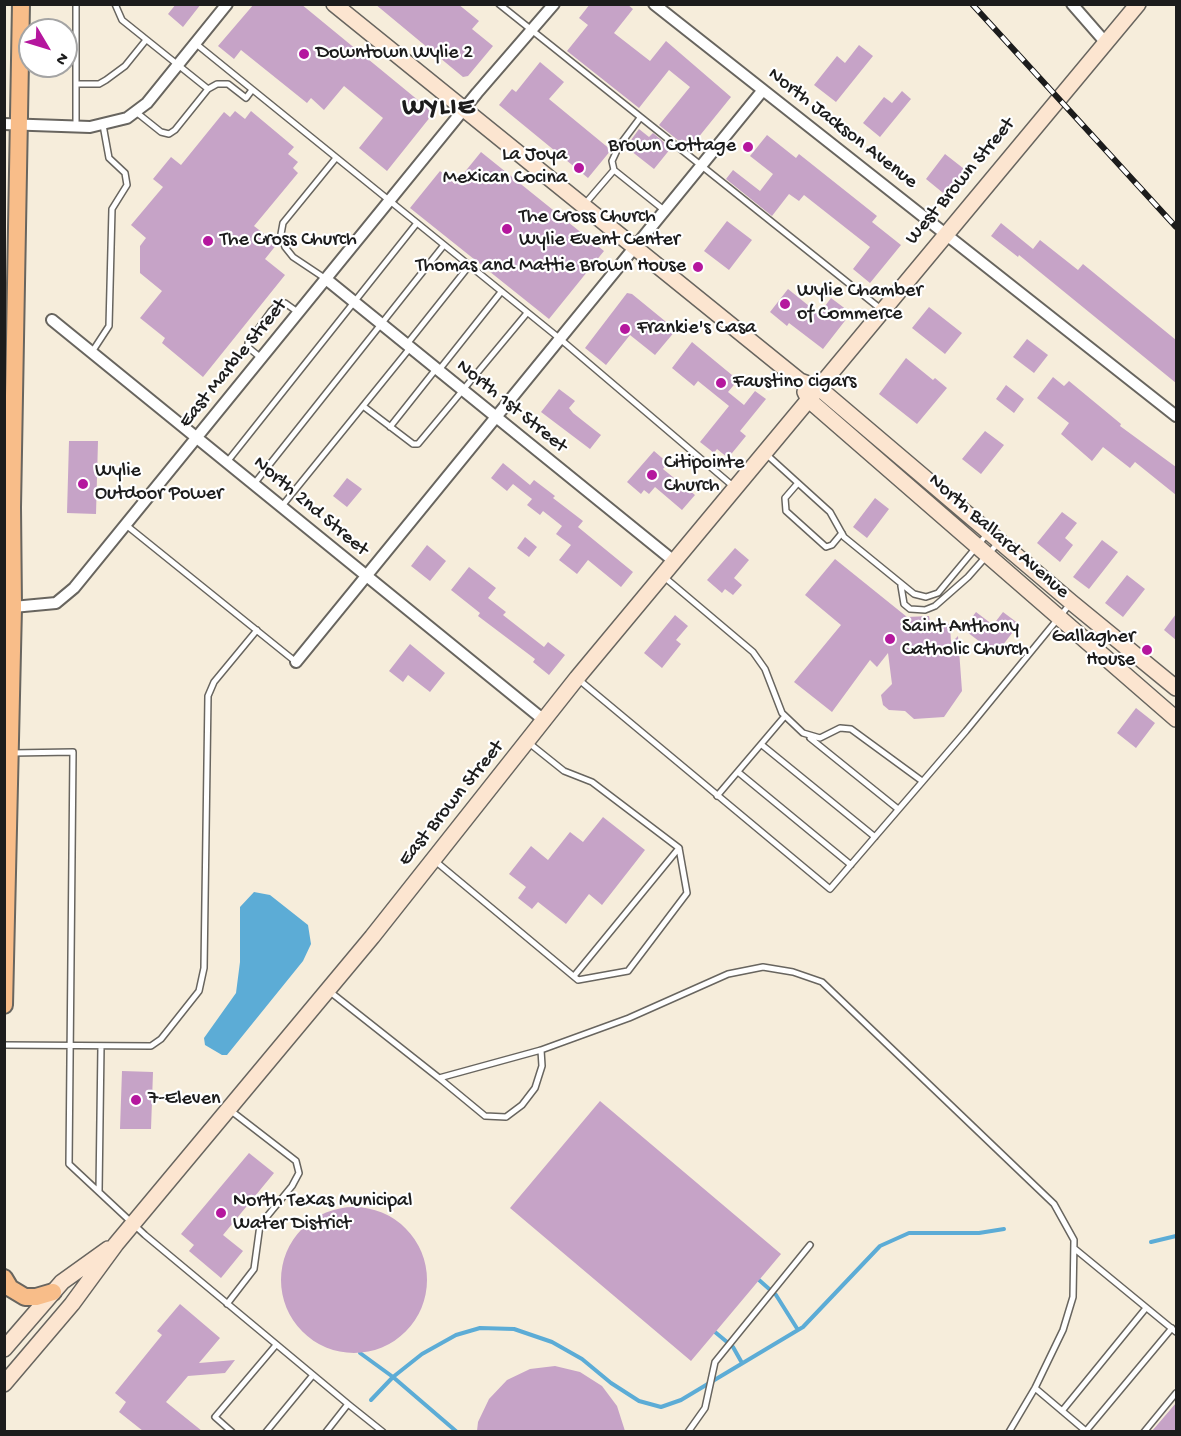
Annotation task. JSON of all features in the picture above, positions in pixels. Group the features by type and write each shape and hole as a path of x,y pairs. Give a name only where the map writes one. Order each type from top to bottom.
{"main road":[{"path":"4,1005 13,607 10,394 11,125 21,4"},
{"name":"North Ballard Avenue","path":"334,4 463,111 800,381 982,551 1176,719"},
{"name":"West Brown Street","path":"814,394 946,232 1138,4"},
{"name":"North Ballard Avenue","path":"814,394 994,536 1176,688"},
{"name":"East Brown Street","path":"4,1384 72,1304 116,1244 434,860 577,678 814,394"},
{"name":"East Brown Street","path":"4,1349 72,1273 116,1244"},
{"path":"4,1278 10,1288 25,1297 36,1297 53,1292"}],"street":[{"path":"11,125 103,125 136,112 227,4"},
{"name":"East Marble Street","path":"13,607 56,603 65,598 463,111 554,4"},
{"name":"North Jackson Avenue","path":"654,4 946,232 1176,416"},
{"path":"1072,4 1106,43"},
{"path":"296,662 494,416 762,90"},
{"name":"North 1st Street","path":"326,279 675,562"},
{"name":"North 2nd Street","path":"52,320 545,721"}],"lane":[{"path":"76,4 76,126"},
{"path":"115,4 122,20 208,89"},
{"path":"499,4 700,167 750,203 882,310"},
{"path":"76,84 99,84 106,80 125,66 146,40"},
{"path":"195,43 559,338 736,488"},
{"path":"136,112 161,132 168,134 175,130 208,89 217,84 228,84 246,98 252,90"},
{"path":"640,118 619,146 612,161 614,170 664,210"},
{"path":"92,352 109,326 112,209 127,185 125,173 110,158 103,125"},
{"path":"326,279 293,257 285,247 281,234 283,224 336,158"},
{"path":"583,207 614,170"},
{"path":"227,462 417,223"},
{"path":"254,484 444,245"},
{"path":"282,506 363,406 469,266"},
{"path":"390,427 501,292"},
{"path":"261,358 249,348 248,343 271,311 280,303 285,303 298,313"},
{"path":"363,406 413,444 418,444 527,312"},
{"path":"765,453 830,512 842,533 901,586 914,594 926,597 940,596 968,577 982,551 994,536"},
{"path":"798,483 785,498 786,511 826,547 832,545 842,533"},
{"path":"126,525 296,662"},
{"path":"901,586 901,597 910,609 925,610 994,536"},
{"path":"663,576 753,652 765,669 773,694 785,716 898,809"},
{"path":"577,678 830,889 966,731 1071,602"},
{"path":"4,1045 144,1047 156,1044 202,985 208,696 214,682 257,630"},
{"path":"717,796 785,716"},
{"path":"807,735 820,738 840,728 851,729 922,781"},
{"path":"434,860 578,980 628,971 687,893 679,848 592,782 564,771 528,742"},
{"path":"762,745 875,837"},
{"path":"10,753 73,752 67,1157 74,1171 99,1191 133,1225 383,1431"},
{"path":"738,772 851,865"},
{"path":"574,976 679,848"},
{"path":"439,1078 541,1050 629,1018 728,974 763,967 793,972 822,982 1054,1204 1067,1222 1075,1249 1073,1297 1063,1330 1035,1388 1009,1431"},
{"path":"328,990 485,1116 506,1117 522,1105 535,1088 543,1066 541,1050"},
{"path":"99,1191 101,1046"},
{"path":"227,1304 254,1269 260,1225 292,1186 298,1173 296,1161 229,1109"},
{"path":"688,1431 705,1408 715,1362 810,1245"},
{"path":"1035,1388 1087,1431 1174,1330 1075,1249"},
{"path":"1062,1411 1146,1308"},
{"path":"232,1431 215,1417 276,1345"},
{"path":"266,1431 313,1375"},
{"path":"1144,1431 1176,1393"},
{"path":"326,1431 348,1404"}],"water":[{"path":"254,892 270,895 308,925 311,944 303,961 227,1055 222,1055 205,1045 204,1038 236,993 240,962 240,907"}],"building":[{"path":"176,4 201,4 183,27 168,14"},
{"name":"Downtown Wylie 2","path":"254,4 301,4 430,110 431,116 387,171 359,148 383,118 344,86 324,110 311,98 307,103 241,50 234,59 218,46"},
{"path":"375,4 458,4 479,21 472,29 493,46 468,76 463,77"},
{"path":"590,4 627,4 633,9 614,33 650,61 666,41 731,97 689,149 659,125 690,87 669,70 639,108 567,51 588,25 579,18"},
{"path":"859,45 873,56 836,102 814,85 837,56 845,63"},
{"path":"540,62 564,82 549,99 611,150 588,178 499,105 512,89 516,92"},
{"path":"902,91 911,99 880,137 863,123 884,97 892,103"},
{"name":"The Cross Church","path":"235,111 245,119 251,111 294,147 288,154 298,162 293,168 298,173 254,226 277,244 265,259 285,275 203,377 162,343 165,338 140,318 162,291 140,273 140,246 146,238 131,225 163,187 153,179 171,157 181,165 224,112 230,117"},
{"path":"639,129 649,137 653,133 671,148 654,169 626,147"},
{"path":"767,135 796,158 799,154 877,216 872,222 901,245 870,283 853,269 870,247 804,195 799,201 789,194 772,216 726,179 733,170 760,191 773,174 750,156"},
{"name":"The Cross Church Wylie Event Center","path":"481,152 604,251 549,319 410,208 440,171 455,184"},
{"path":"945,154 968,172 948,197 926,179"},
{"path":"727,221 752,240 729,270 704,251"},
{"path":"1001,223 1033,249 1040,240 1078,270 1083,264 1176,340 1176,383 1019,255 1018,257 991,236"},
{"path":"788,289 819,314 831,298 851,313 823,349 789,323 787,326 770,312"},
{"path":"627,293 632,294 676,330 655,355 630,335 606,365 585,348"},
{"path":"929,307 962,333 945,354 912,328"},
{"path":"1027,339 1048,355 1034,373 1013,357"},
{"path":"692,342 738,380 728,392 744,405 755,391 766,399 740,431 746,436 728,458 717,449 714,453 700,442 729,406 698,381 694,386 672,368"},
{"path":"906,358 933,380 935,378 947,388 917,424 879,394"},
{"path":"1053,377 1064,386 1069,381 1121,424 1120,426 1176,467 1176,495 1135,462 1130,468 1103,447 1092,461 1061,434 1069,423 1037,398"},
{"path":"1006,385 1024,399 1014,413 996,399"},
{"path":"559,389 575,401 569,408 573,413 601,435 590,449 541,412"},
{"path":"985,431 1004,445 981,474 962,459"},
{"path":"69,441 98,441 96,514 67,513"},
{"name":"Citipointe Church","path":"654,451 668,463 663,469 695,495 682,510 655,487 649,494 644,490 641,494 627,482"},
{"path":"503,463 530,485 534,480 555,496 553,498 583,521 578,527 633,572 621,587 588,560 577,574 559,560 571,545 556,534 562,526 543,511 540,515 527,505 532,499 513,484 507,491 491,478"},
{"path":"347,478 362,489 347,507 333,496"},
{"path":"875,498 889,509 867,538 853,527"},
{"path":"1062,512 1077,523 1065,538 1073,545 1060,562 1037,543"},
{"path":"525,537 537,547 529,557 517,548"},
{"path":"1102,540 1118,552 1089,589 1073,577"},
{"path":"427,545 446,561 430,581 411,566"},
{"path":"735,548 749,560 734,578 742,585 733,595 725,589 722,593 707,580"},
{"name":"Saint Anthony Catholic Church","path":"835,559 907,617 929,616 931,626 950,624 951,643 958,636 962,691 944,717 914,719 905,711 889,710 883,705 881,695 892,684 888,653 877,667 870,660 832,712 794,682 841,625 805,595"},
{"path":"469,567 496,588 488,598 506,612 503,615 544,647 548,642 565,655 549,675 533,662 535,659 478,616 480,613 451,590"},
{"path":"1127,575 1145,589 1123,617 1105,603"},
{"path":"976,612 993,625 1003,612 1019,624 996,654 963,629"},
{"path":"1176,614 1176,640 1164,630"},
{"path":"675,615 688,626 676,640 681,644 662,668 644,653"},
{"path":"410,644 445,673 430,692 408,675 403,682 389,671"},
{"path":"1136,708 1155,723 1136,748 1117,733"},
{"path":"603,817 645,850 602,905 589,894 566,924 538,902 532,909 518,898 526,887 509,874 531,846 548,860 570,832 583,842"},
{"name":"7-Eleven","path":"122,1071 153,1072 151,1129 120,1129"},
{"path":"600,1101 781,1254 691,1361 510,1208"},
{"name":"North Texas Municipal Water District","path":"249,1153 274,1173 223,1235 243,1251 221,1278 189,1251 194,1245 181,1234"},
{"path":"354,1207 382,1213 405,1229 421,1252 427,1280 421,1308 405,1331 382,1347 354,1353 326,1347 303,1331 287,1308 281,1280 287,1252 303,1229 326,1213"},
{"path":"180,1304 220,1338 199,1363 235,1360 225,1373 188,1376 166,1402 202,1431 143,1431 119,1412 126,1402 115,1393 162,1335 157,1331"},
{"path":"555,1366 580,1372 602,1386 617,1406 625,1431 477,1431 478,1422 489,1399 507,1380 530,1369"},
{"path":"1176,1403 1176,1431 1152,1431"}],"waterway":[{"path":"371,1400 393,1377 422,1354 456,1335 480,1328 514,1329 552,1342 582,1359 611,1383 639,1401 661,1407 681,1400 803,1327 880,1246 909,1233 979,1233 1004,1229"},
{"path":"1151,1242 1176,1236"},
{"path":"759,1280 776,1295 798,1330"},
{"path":"715,1332 733,1347 742,1363"},
{"path":"360,1353 393,1377 457,1432"}],"railway":[{"path":"972,4 1176,227"}],"place":[{"name":"Downtown Wylie 2","path":"304,54"},
{"name":"Brown Cottage","path":"748,147"},
{"name":"La Joya Mexican Cocina","path":"579,168"},
{"name":"The Cross Church Wylie Event Center","path":"507,229"},
{"name":"The Cross Church","path":"208,241"},
{"name":"Thomas and Mattie Brown House","path":"698,267"},
{"name":"Wylie Chamber of Commerce","path":"785,304"},
{"name":"Frankie's Casa","path":"625,329"},
{"name":"Faustino cigars","path":"721,383"},
{"name":"Citipointe Church","path":"652,475"},
{"name":"Wylie Outdoor Power","path":"83,484"},
{"name":"Saint Anthony Catholic Church","path":"890,639"},
{"name":"Gallagher House","path":"1147,650"},
{"name":"7-Eleven","path":"136,1100"},
{"name":"North Texas Municipal Water District","path":"221,1213"}],"district":[{"name":"WYLIE","path":"439,109"}]}
